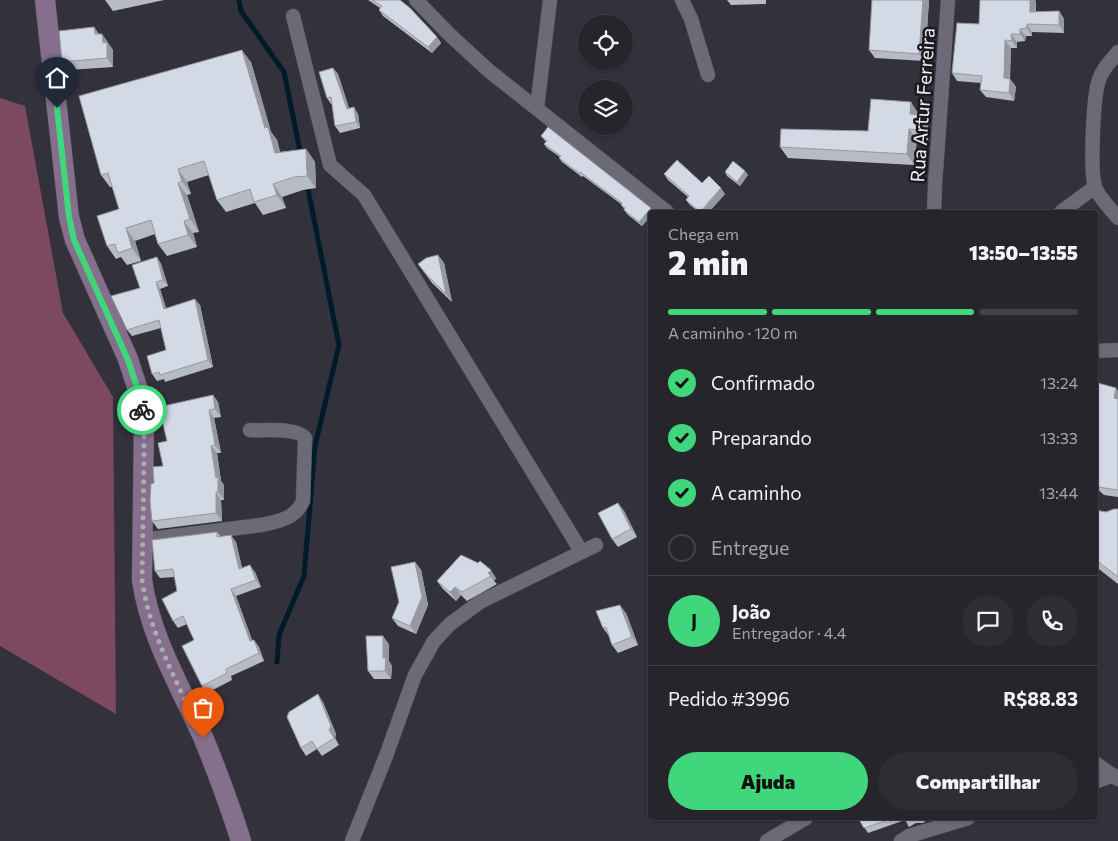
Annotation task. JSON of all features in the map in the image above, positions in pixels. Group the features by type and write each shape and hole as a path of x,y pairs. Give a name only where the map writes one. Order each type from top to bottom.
{"main road":[{"path":"45,0 69,217 74,240 128,360 139,393 144,422 142,580 150,618 203,738 228,800 241,841"}],"street":[{"path":"537,108 550,0"},
{"path":"682,0 691,20 708,75"},
{"name":"Rua Artur Ferreira","path":"934,210 948,0"},
{"path":"416,1 488,70 664,210"},
{"path":"293,16 330,165 364,195 581,551"},
{"path":"1118,52 1106,66 1099,79 1094,96 1093,164 1095,187 1118,218"},
{"path":"1064,210 1095,187"},
{"path":"1098,350 1118,350"},
{"path":"142,540 280,522 294,515 300,509 303,501 305,438 302,434 294,431 250,430"},
{"path":"352,841 386,756 415,675 434,641 450,624 480,602 596,545"},
{"path":"1098,765 1115,777"},
{"path":"1098,781 1115,777"},
{"path":"767,841 803,820"},
{"path":"901,841 909,836 961,820"}],"shaded area":[{"path":"0,98 25,106 63,313 113,397 116,714 0,646"}],"building":[{"path":"372,0 400,0 437,37 428,47 379,10 382,6"},
{"path":"872,0 923,0 919,54 869,50"},
{"path":"980,0 1030,0 1030,12 1059,11 1059,25 1027,24 1027,28 1020,29 1020,34 1011,34 1012,41 1005,40 1004,78 1010,79 1009,93 980,90 982,76 952,73 957,23 979,24"},
{"path":"94,27 95,34 102,34 103,43 107,42 107,58 62,62 59,31"},
{"path":"242,50 265,128 268,127 275,153 306,149 307,176 294,177 273,184 277,195 254,202 250,189 217,200 204,161 178,169 182,181 178,183 190,219 184,221 188,235 158,244 151,220 126,228 132,248 118,253 115,244 107,246 97,216 119,209 108,173 101,175 79,96"},
{"path":"333,68 347,109 354,107 356,122 335,126 331,97 327,98 319,72"},
{"path":"871,99 911,102 910,114 920,115 920,130 909,129 907,154 780,147 781,129 868,131"},
{"path":"548,127 651,208 639,222 624,210 625,208 621,205 622,203 559,158 561,156 544,144 547,141 541,136"},
{"path":"677,160 702,183 709,176 721,188 702,210 698,210 686,200 689,196 664,174"},
{"path":"733,161 745,171 737,182 725,172"},
{"path":"438,255 446,294 418,264 426,258"},
{"path":"157,257 163,280 156,282 164,309 195,299 208,360 160,375 159,372 152,374 147,356 166,350 159,320 127,330 111,296 140,288 132,265"},
{"path":"1098,383 1116,388 1114,398 1118,399 1118,490 1098,487"},
{"path":"213,395 215,409 209,410 215,445 211,446 216,478 218,477 216,513 152,521 150,501 151,484 154,483 153,467 163,466 158,443 167,441 159,407"},
{"path":"618,503 631,529 612,539 598,513"},
{"path":"1118,509 1118,577 1098,561 1098,511 1106,512"},
{"path":"217,532 217,537 231,535 239,569 250,565 256,580 231,589 250,641 254,640 259,653 226,669 227,673 202,686 182,646 194,640 183,616 173,621 162,599 177,591 173,569 155,571 152,540"},
{"path":"461,555 478,563 480,561 491,570 488,573 491,576 462,592 455,587 450,592 437,581"},
{"path":"415,562 422,597 410,626 392,618 399,602 391,567"},
{"path":"620,605 632,637 612,645 606,627 603,628 596,611"},
{"path":"366,636 383,636 383,658 386,658 385,671 368,671"},
{"path":"318,694 331,726 329,730 334,738 317,749 312,741 301,748 287,717 289,712"},
{"path":"859,820 888,820 864,828"}],"waterway":[{"path":"239,0 241,11 284,72 301,156"},
{"path":"277,662 279,635 304,576 315,446 339,345 307,184"}],"way so far":[{"path":"142,410 144,422 144,461 142,580 145,598 150,618 161,646 203,738"}],"route":[{"path":"57,108 69,217 74,240 128,360 139,393 142,410"}]}
